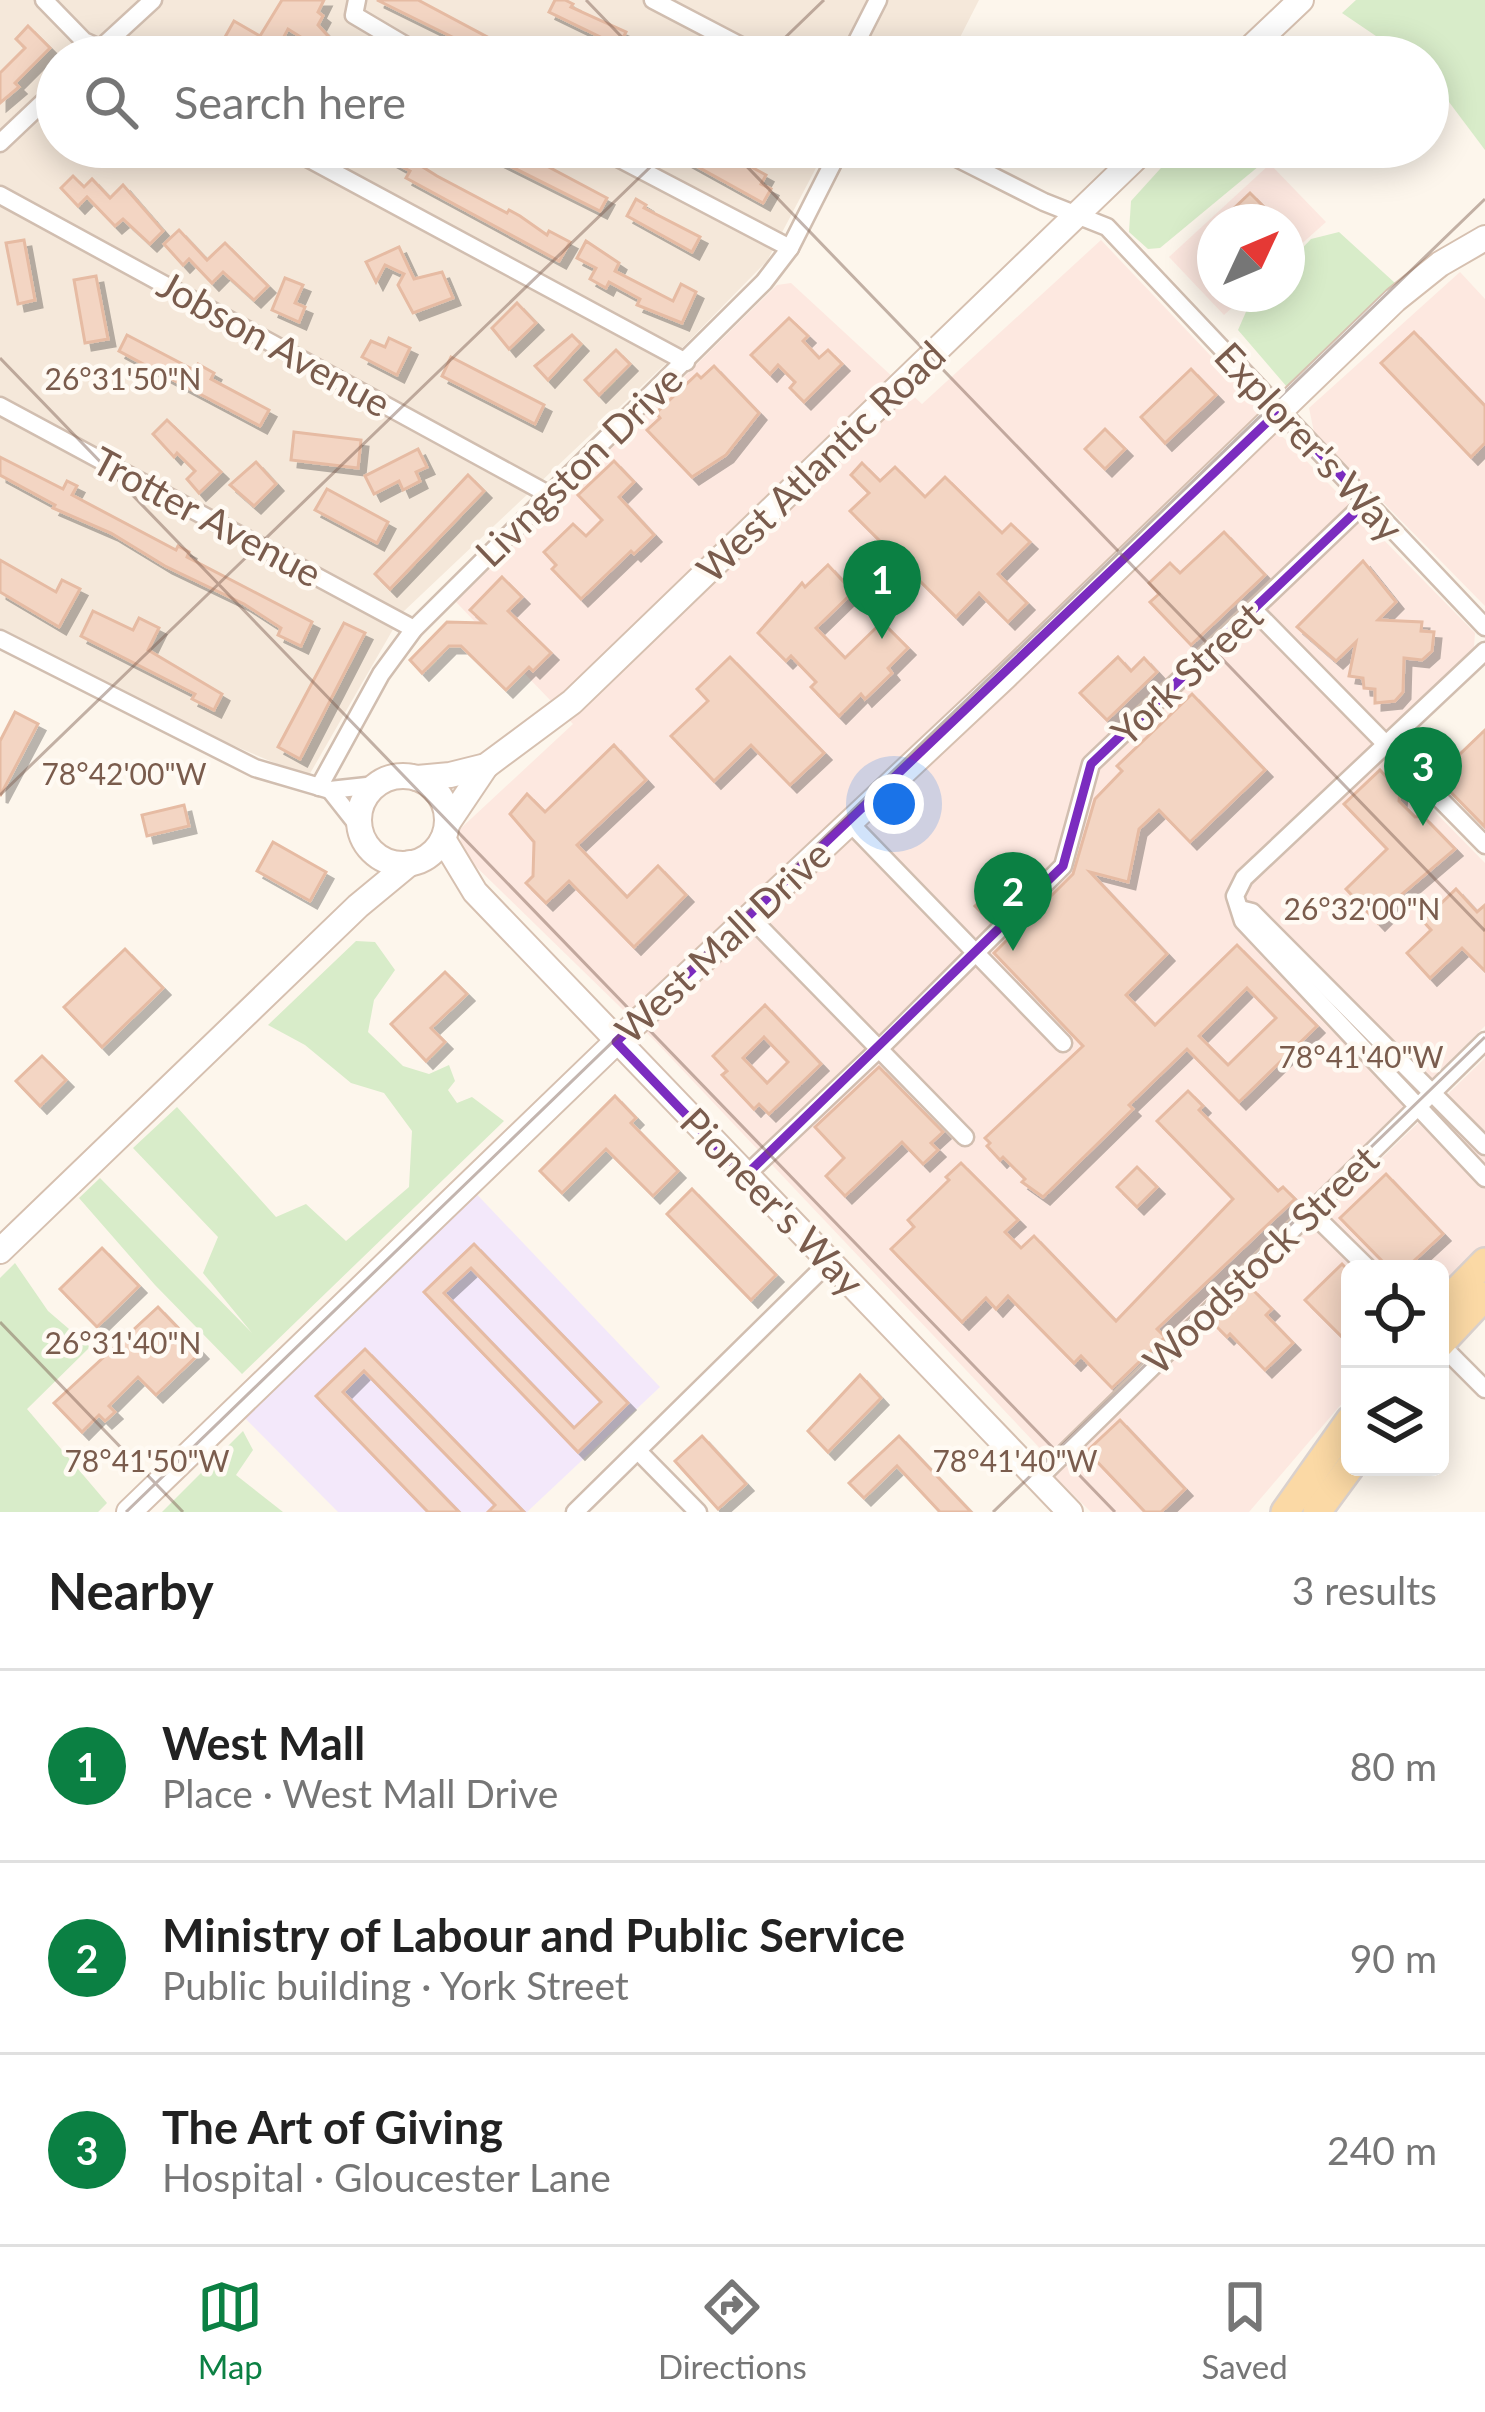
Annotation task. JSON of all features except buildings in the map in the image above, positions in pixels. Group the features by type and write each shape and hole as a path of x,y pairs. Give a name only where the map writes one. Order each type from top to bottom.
{"main road":[{"path":"1263,36 1300,0"},
{"name":"West Atlantic Road","path":"445,831 486,766 572,702 1125,168"},
{"name":"West Mall Drive","path":"129,1512 1416,281 1485,238"},
{"name":"West Atlantic Road","path":"417,778 450,776 486,766"},
{"path":"0,1251 358,906 433,852 445,831 440,796 417,778 403,776 376,785 365,797 363,836 370,863 358,906"},
{"name":"Pioneer's Way","path":"445,831 475,892 1070,1512"},
{"path":"363,836 377,856 414,862"},
{"name":"Pioneer's Way","path":"414,862 475,892"},
{"path":"1449,1299 1485,1262"},
{"path":"1449,1335 1485,1297"},
{"path":"1285,1512 1341,1433"},
{"path":"1317,1512 1343,1476"}],"street":[{"path":"44,0 79,36"},
{"path":"114,36 153,0"},
{"path":"357,0 354,15 390,36"},
{"path":"652,0 721,36"},
{"path":"860,36 878,0"},
{"path":"0,143 36,109"},
{"path":"326,168 686,362"},
{"path":"637,168 790,248"},
{"name":"Livngston Drive","path":"325,789 381,674 414,628 764,282 790,248 830,168"},
{"name":"Explorer's Way","path":"977,168 1107,227 1485,627"},
{"name":"Jobson Avenue","path":"0,195 548,494"},
{"name":"Trotter Avenue","path":"0,406 414,628"},
{"name":"York Street","path":"746,1176 1064,866 1091,764 1366,502"},
{"path":"1255,611 1485,845"},
{"path":"0,639 255,768 325,789 376,785"},
{"path":"1485,651 1238,883 1235,896 1243,921 1485,1178"},
{"path":"325,789 363,836"},
{"path":"850,823 1063,1043"},
{"path":"1240,910 1252,912 1485,1146"},
{"path":"752,918 965,1137"},
{"name":"Woodstock Street","path":"1038,1479 1485,1041"},
{"path":"1310,1212 1360,1260"},
{"path":"575,1512 830,1262"},
{"path":"1449,1353 1485,1389"},
{"path":"638,1450 698,1512"}],"highlighted area":[{"path":"1280,410 1366,502 1091,764 1063,866 745,1176 616,1042"}],"shaded area":[{"path":"0,0 979,0 961,36 36,36 36,168 816,168 767,261 680,350 403,612 308,777 197,730 5,631 0,640"},
{"path":"1266,168 1274,168 1326,222 1305,241 1305,204 1227,204"},
{"path":"1197,231 1197,287 1169,257"},
{"path":"1101,240 1280,434 1475,633 1474,647 1393,727 1387,763 1485,863 1485,1026 1051,1460 655,1041 463,854 459,830 573,724 456,602 777,285 791,283 922,404"},
{"path":"1460,272 1485,299 1485,606 1314,432 1309,408"},
{"path":"1485,1058 1485,1251 1449,1286 1449,1260 1341,1260 1341,1405 1249,1512 1091,1512 1054,1476"},
{"path":"468,1185 660,1387 527,1512 338,1512 236,1409"}],"green space":[{"path":"1356,0 1485,0 1485,150 1449,102 1449,36 1376,36 1342,13"},
{"path":"1161,168 1257,168 1213,204 1197,204 1197,217 1160,248 1148,249 1129,232 1131,201"},
{"path":"1339,232 1395,283 1287,387 1238,330 1246,312 1305,312 1305,245 1311,239"},
{"path":"356,941 375,942 395,970 374,1000 368,1032 403,1066 429,1074 449,1065 455,1081 448,1090 457,1103 472,1097 504,1121 242,1374 79,1198 100,1178 252,1333 203,1273 218,1237 133,1148 177,1107 276,1217 306,1204 346,1241 409,1187 412,1131 384,1093 351,1083 305,1045 268,1025"},
{"path":"15,1263 48,1311 90,1347 27,1409 107,1503 98,1512 0,1512 0,1278"},
{"path":"243,1431 253,1450 236,1475 283,1512 162,1512"}],"place":[{"name":"West Mall","path":"882,639"},
{"name":"The Art of Giving","path":"1423,826"},
{"name":"Ministry of Labour and Public Service","path":"1013,951"}]}
